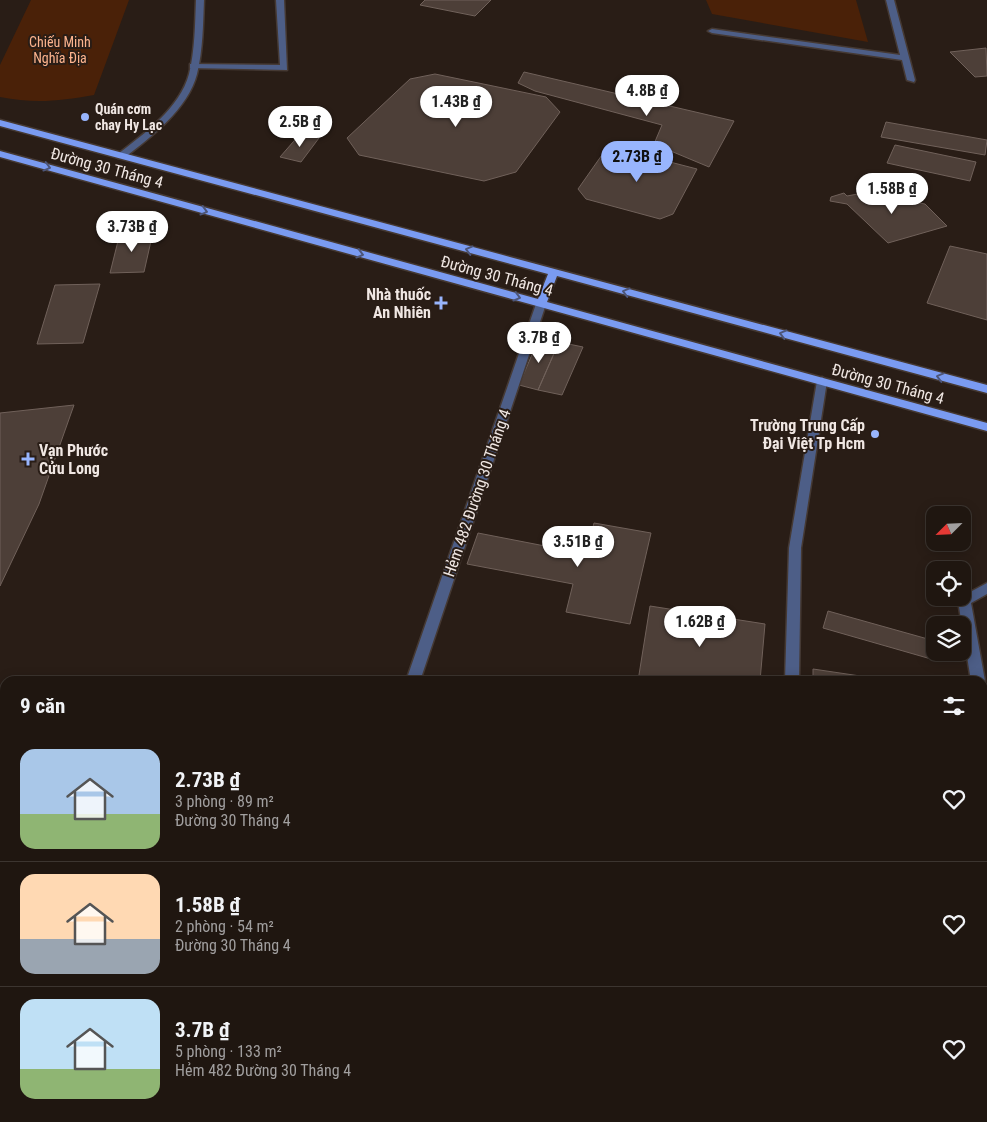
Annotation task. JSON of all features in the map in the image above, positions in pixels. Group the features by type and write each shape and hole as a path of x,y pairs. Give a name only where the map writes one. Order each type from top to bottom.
{"main road":[{"name":"Đường 30 Tháng 4","path":"0,123 987,389"},
{"name":"Đường 30 Tháng 4","path":"0,154 987,427"},
{"path":"542,304 554,272"}],"street":[{"path":"121,156 142,140 166,116 192,79 200,0"},
{"path":"193,66 284,68 280,0"},
{"path":"890,0 911,80"},
{"path":"712,31 906,58"},
{"name":"Hẻm 482 Đường 30 Tháng 4","path":"415,676 542,304"},
{"path":"792,676 795,548 822,381"},
{"path":"977,676 964,601 987,588"}],"green space":[{"name":"Chiếu Minh Nghĩa Địa","path":"31,0 129,0 94,95 47,101 0,97 0,65"},
{"path":"706,0 856,0 868,42 712,14"}],"building":[{"path":"425,0 491,0 475,16 420,5"},
{"path":"986,48 987,76 975,77 950,52"},
{"path":"524,72 734,121 709,167 654,144 662,125 535,91 518,83"},
{"path":"435,74 546,97 560,112 516,172 484,181 359,155 347,138 410,79"},
{"path":"886,122 987,140 985,155 881,137"},
{"path":"300,134 319,138 301,162 280,157"},
{"path":"895,145 976,162 970,181 887,163"},
{"path":"620,149 697,169 673,214 660,219 586,199 578,189 604,152"},
{"path":"866,188 894,198 901,195 909,201 925,204 947,226 888,243 847,204 830,201 831,197 844,193 847,196 863,193"},
{"path":"153,232 144,272 110,273 120,233"},
{"path":"950,246 987,254 987,320 927,303"},
{"path":"100,284 83,343 37,344 55,285"},
{"path":"539,338 559,342 538,390 519,385"},
{"path":"559,342 583,347 562,395 538,390"},
{"name":"Vạn Phước Cửu Long","path":"74,405 39,504 0,586 0,413"},
{"path":"594,523 651,533 630,624 566,612 573,584 467,564 478,533 586,554"},
{"path":"650,606 765,624 760,676 639,676"},
{"path":"828,611 926,638 926,658 823,628"},
{"path":"813,669 860,676 813,676"}],"place":[{"name":"Quán cơm chay Hy Lạc","path":"85,117"},
{"name":"Nhà thuốc An Nhiên","path":"441,303"},
{"name":"Trường Trung Cấp Đại Việt Tp Hcm","path":"875,434"},
{"name":"Vạn Phước Cửu Long","path":"28,459"}]}
